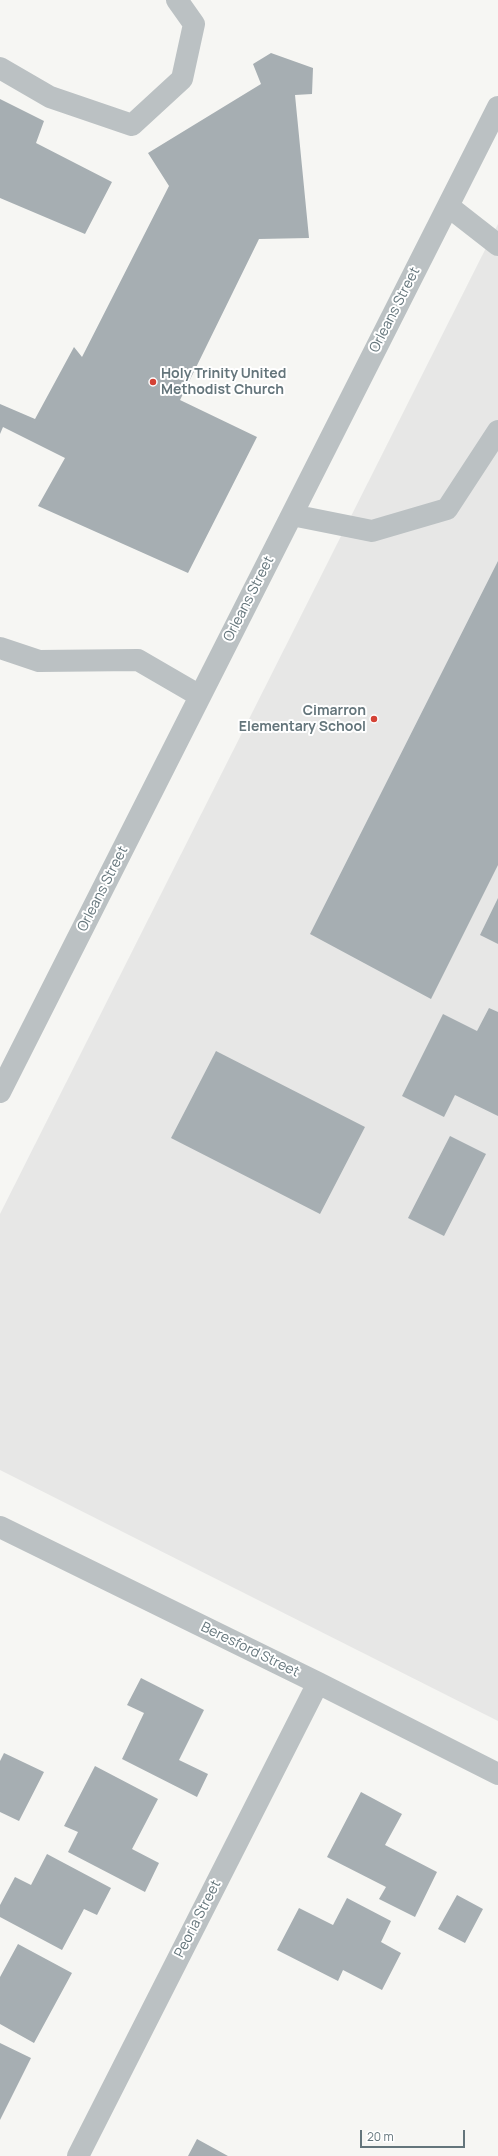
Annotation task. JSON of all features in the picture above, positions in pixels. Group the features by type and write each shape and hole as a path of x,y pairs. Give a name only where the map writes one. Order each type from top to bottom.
{"street":[{"path":"0,68 50,97 132,125 182,79 194,24 177,0"},
{"name":"Orleans Street","path":"0,1092 498,107"},
{"path":"448,206 498,245"},
{"path":"292,515 372,531 447,509 498,431"},
{"path":"0,648 39,660 138,660 200,696"},
{"name":"Beresford Street","path":"0,1527 318,1683 498,1774"},
{"name":"Peoria Street","path":"78,2156 318,1683"}],"shaded area":[{"name":"Cimarron Elementary School","path":"498,224 498,1721 0,1470 0,1214"}],"building":[{"path":"271,53 313,68 312,94 295,95 309,238 259,239 180,400 257,437 188,573 38,506 65,458 3,427 0,434 0,404 35,419 74,347 82,357 169,186 148,153 261,84 253,64"},
{"path":"0,99 44,121 36,143 112,182 85,234 0,198"},
{"path":"498,561 498,865 431,999 310,934"},
{"path":"498,898 498,944 480,935"},
{"path":"489,1008 498,1012 498,1116 455,1095 444,1117 402,1096 443,1014 477,1031"},
{"path":"216,1051 365,1127 320,1214 171,1138"},
{"path":"450,1136 486,1154 444,1236 408,1218"},
{"path":"141,1678 204,1710 179,1760 208,1774 197,1797 122,1759 144,1713 127,1705"},
{"path":"4,1753 44,1772 19,1821 0,1812 0,1761"},
{"path":"95,1766 158,1799 132,1849 159,1863 145,1892 68,1852 78,1832 64,1826"},
{"path":"361,1792 402,1814 385,1845 437,1872 415,1917 379,1899 386,1887 327,1857"},
{"path":"47,1854 111,1888 97,1915 84,1909 62,1950 0,1917 0,1905 15,1877 31,1885"},
{"path":"457,1895 483,1909 465,1943 438,1929"},
{"path":"347,1898 391,1921 381,1942 401,1953 382,1990 343,1970 338,1981 277,1950 299,1908 333,1925"},
{"path":"18,1944 72,1973 34,2043 0,2024 0,1977"},
{"path":"0,2043 31,2058 0,2120"},
{"path":"197,2139 228,2156 188,2156"}],"place":[{"name":"Holy Trinity United Methodist Church","path":"153,382"},
{"name":"Cimarron Elementary School","path":"374,719"}]}
